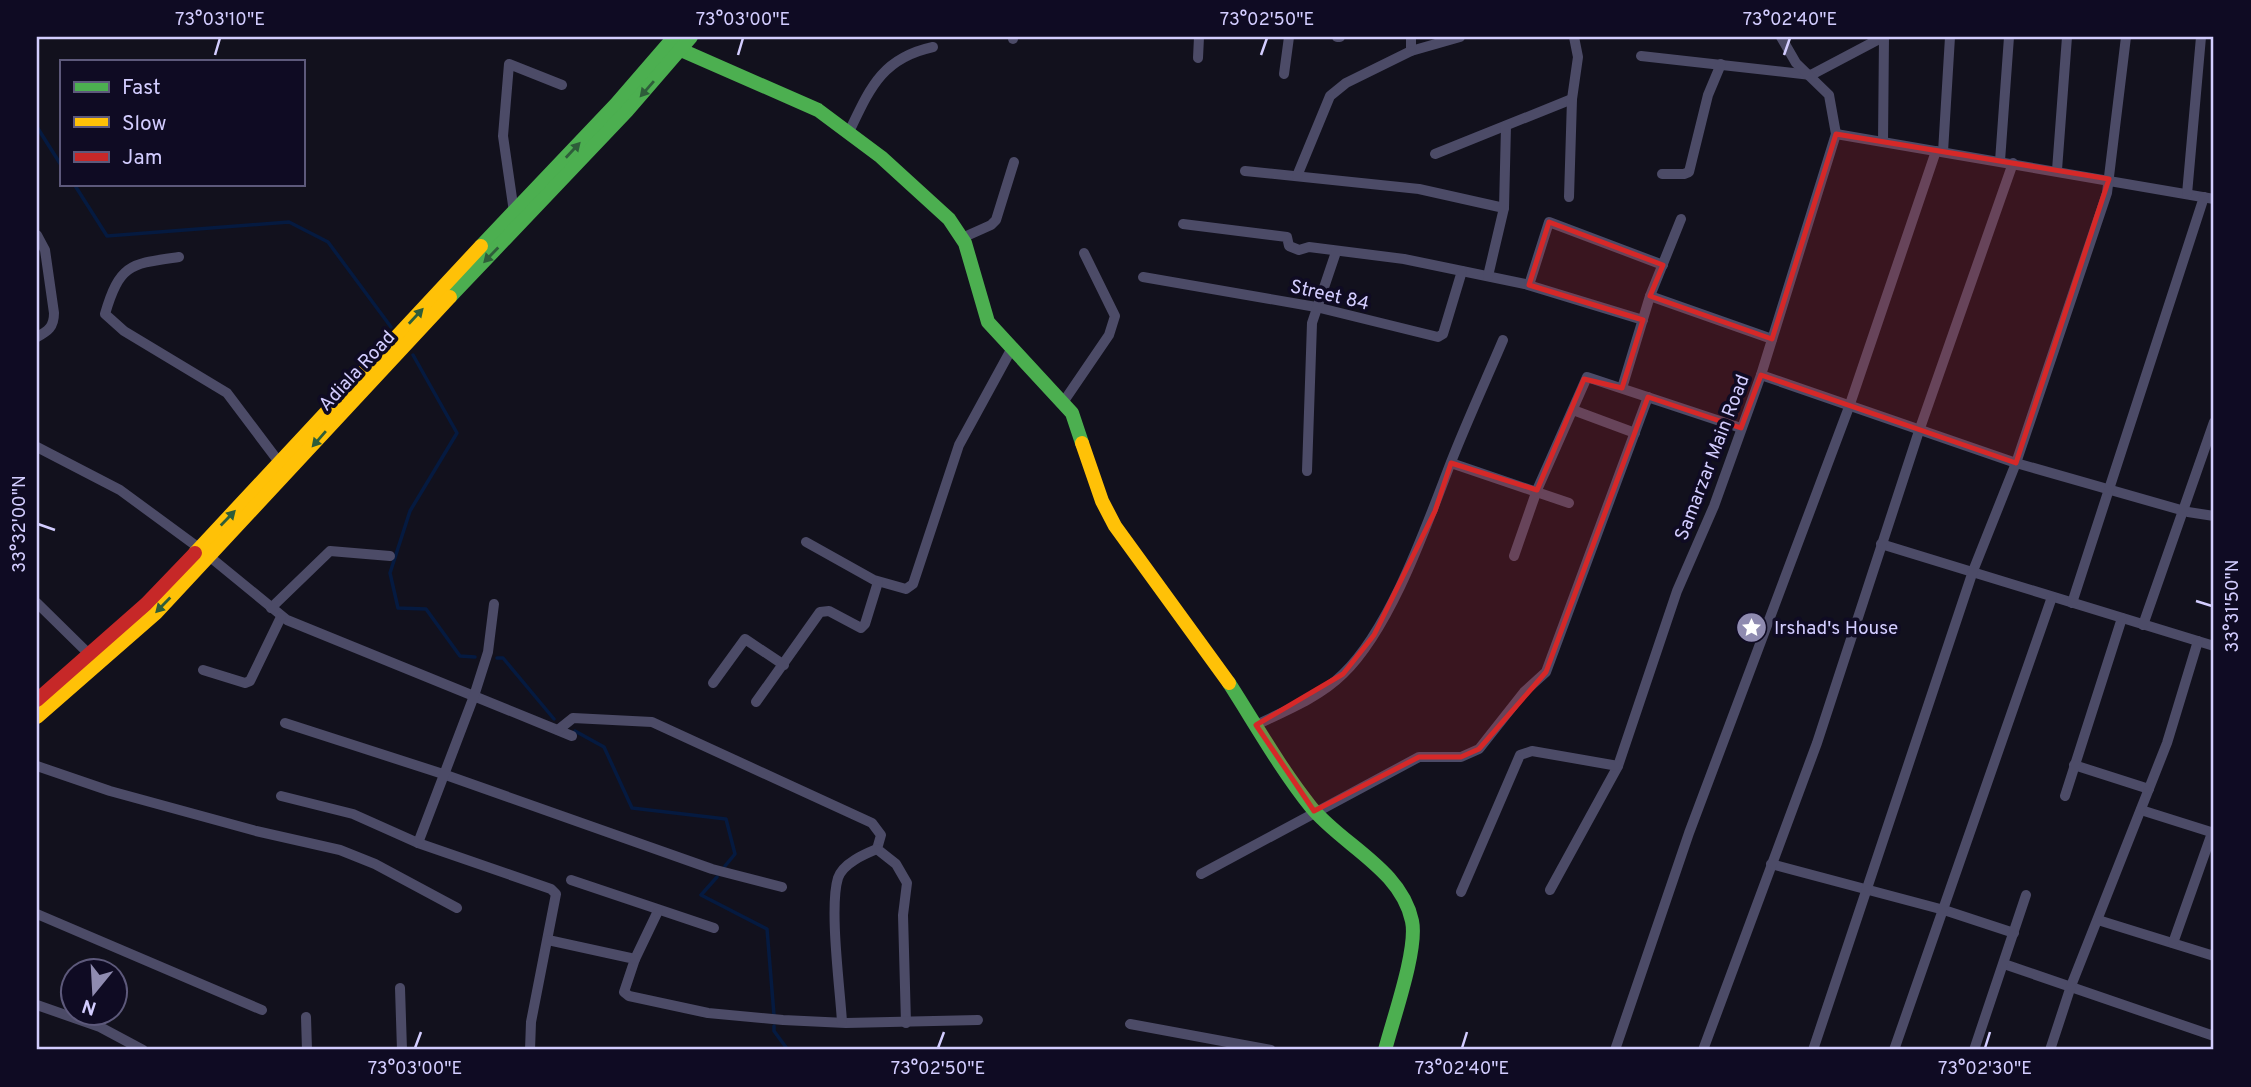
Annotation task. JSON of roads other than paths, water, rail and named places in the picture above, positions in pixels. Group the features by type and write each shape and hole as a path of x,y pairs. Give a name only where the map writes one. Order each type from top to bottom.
{"main road":[{"name":"Adiala Road","path":"284,469 349,384 674,44 691,37"},
{"name":"Adiala Road","path":"37,700 156,613 204,552 566,177 674,44"},
{"path":"674,44 794,97 849,132 949,219 962,237 974,268 988,323 1064,401 1080,434 1102,500 1115,526 1314,811 1392,883 1408,902 1412,914 1413,941 1385,1050"},
{"name":"Adiala Road","path":"37,717 95,660"}],"street":[{"path":"1198,58 1199,37"},
{"path":"1284,74 1289,37"},
{"path":"1411,37 1411,51"},
{"path":"1297,176 1330,96 1346,83 1411,51 1460,37"},
{"path":"1569,197 1572,99 1578,57 1574,37"},
{"name":"Samarzar Main Road","path":"1550,890 1618,766 1677,591 1714,506 1760,375 1836,134 1829,95 1796,63 1782,37"},
{"path":"1641,55 1811,75 1883,37 1883,142"},
{"path":"1615,1050 1689,833 1849,407 1939,151 1950,37"},
{"path":"2000,161 2009,37"},
{"path":"2057,170 2067,37"},
{"path":"1812,1050 1973,571 2016,463 2108,193 2126,37"},
{"path":"2187,194 2201,37"},
{"path":"849,132 886,68 905,55 933,47"},
{"path":"514,212 503,136 509,64 562,85"},
{"path":"1662,174 1689,172 1708,95 1721,64"},
{"path":"1435,153 1572,99"},
{"path":"1488,276 1504,208 1506,126"},
{"path":"1836,134 2209,198 2106,489 2072,603"},
{"path":"962,237 991,225 996,220 1014,162"},
{"path":"1703,1050 1816,743 1919,431 2013,163"},
{"path":"1244,171 1419,189 1504,208"},
{"path":"1622,388 1650,296 1681,219"},
{"path":"1529,285 1549,222 1663,265"},
{"path":"1183,224 1283,236 1287,237 1293,248 1404,259 1488,276 1529,285 1643,320"},
{"path":"37,234 45,250 54,323 48,331 37,337"},
{"path":"1307,471 1312,323 1336,251"},
{"path":"1064,401 1109,335 1115,316 1084,253"},
{"path":"179,257 134,264 113,288 105,314 124,331 227,393 284,469"},
{"name":"Street 84","path":"1143,277 1316,307 1438,337 1443,334 1462,271"},
{"path":"1650,296 1772,339"},
{"path":"1256,725 1304,701 1343,674 1374,635 1435,511 1451,463 1503,340"},
{"path":"806,542 878,582 906,589 913,584 959,445 1012,348"},
{"path":"1760,375 2016,463 2183,511 2214,516"},
{"path":"1514,556 1537,490 1587,377 1741,428"},
{"path":"1201,874 1419,757 1461,757 1479,749 1524,692 1546,672 1648,397"},
{"path":"1573,410 1635,433"},
{"path":"2143,625 2214,422"},
{"path":"37,447 120,490 204,552 281,617 572,736"},
{"path":"1451,463 1569,503"},
{"path":"1881,544 2214,646"},
{"path":"271,608 330,551 390,556"},
{"path":"756,702 824,610 861,628 878,582"},
{"path":"1894,1050 2052,597"},
{"path":"37,603 95,660"},
{"path":"418,843 488,652 494,604"},
{"path":"203,670 245,683 250,681 281,617"},
{"path":"2065,796 2122,618"},
{"path":"713,683 745,639 784,665"},
{"path":"2050,1050 2071,986 2149,789 2198,641"},
{"path":"558,730 573,718 652,722 872,823 881,835 877,849 845,867 838,877 836,918 842,1022"},
{"path":"285,723 443,774 712,869 782,887"},
{"path":"1461,892 1520,755 1532,751 1618,766"},
{"path":"2074,765 2149,789"},
{"path":"37,766 203,817 340,850 374,864 457,908"},
{"path":"281,796 353,814 418,843 551,889 556,894 531,1022 530,1050"},
{"path":"2141,810 2213,833 2172,943"},
{"path":"877,849 896,864 906,883 903,915 906,1023"},
{"path":"1771,864 1944,910 2014,933"},
{"path":"571,880 714,928"},
{"path":"1974,1050 2026,895"},
{"path":"657,911 635,959 624,992 639,1000 708,1013 842,1022 978,1020"},
{"path":"37,914 262,1010"},
{"path":"2098,920 2214,956"},
{"path":"548,940 635,959"},
{"path":"2004,964 2214,1036"},
{"path":"400,988 402,1050"},
{"path":"37,1005 100,1027 143,1050"},
{"path":"306,1017 307,1050"},
{"path":"1130,1024 1271,1050"}],"waterway":[{"path":"37,127 60,163"},
{"path":"75,186 107,236 289,222 328,242 391,327"},
{"path":"413,355 457,433 410,511 390,573 398,608 426,609 460,656 475,657"},
{"path":"497,658 503,658 554,719"},
{"path":"575,731 604,747 632,808 726,819 735,854 725,866"},
{"path":"717,877 701,895 767,929 774,1015"},
{"path":"774,1026 774,1031 788,1050"}],"place":[{"name":"Irshad's House","path":"1751,627"}]}
